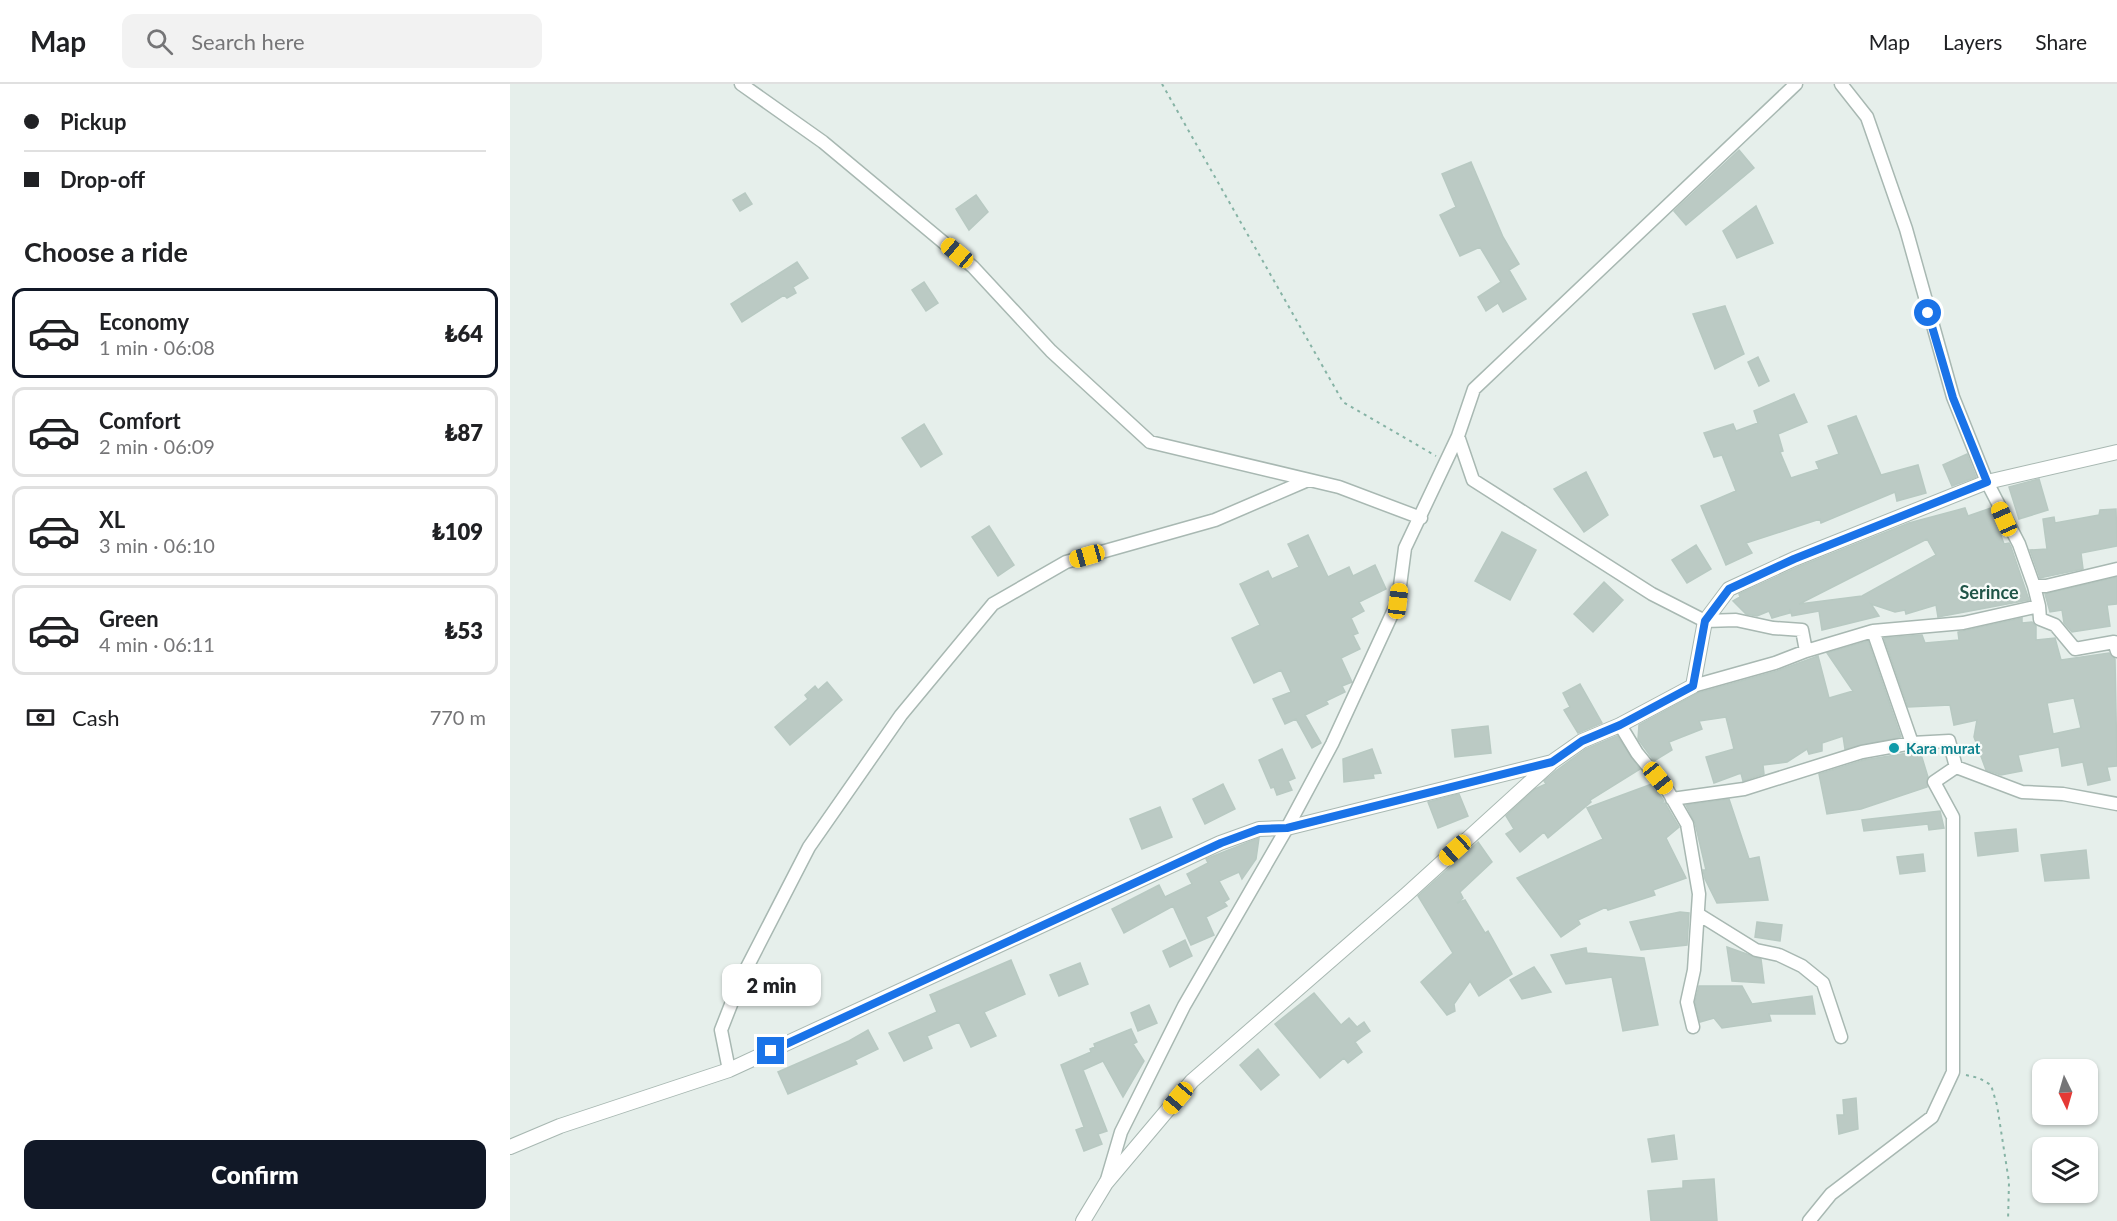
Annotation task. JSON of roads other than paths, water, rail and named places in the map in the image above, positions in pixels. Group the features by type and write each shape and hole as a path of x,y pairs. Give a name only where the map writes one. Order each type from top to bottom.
{"street":[{"path":"741,84 823,142 973,267 1051,351 1150,442 1339,487 1421,518"},
{"path":"1106,1183 1121,1132 1184,1006 1287,828 1332,744 1398,601 1405,548 1458,436 1474,389 1796,84"},
{"path":"1841,84 1867,117 1905,229 1953,398 1987,482 2019,544 2034,586 2040,619 2055,625 2075,649 2114,642 2117,651"},
{"path":"1458,436 1473,480 1653,594 1705,621 1736,620 1773,628 1802,630 1806,651"},
{"path":"1693,686 1705,621 1729,589 1794,559 1987,482 2117,452"},
{"path":"729,1070 721,1029 741,979 809,847 901,715 993,604 1066,562 1215,520 1308,480"},
{"path":"2034,586 2046,586 2117,569"},
{"path":"1083,1221 1106,1183 1192,1081 1407,894 1552,762 1582,741 1620,725 1693,686 1775,663 1873,631 1963,623 2038,606"},
{"path":"1873,631 1912,743"},
{"path":"1620,725 1687,824 1699,894 1694,970 1688,1002 1693,1027"},
{"path":"1672,799 1744,789 1862,752 1912,743 1949,741 1956,766"},
{"path":"510,1147 560,1126 729,1070 1221,843 1259,829 1287,828 1552,762"},
{"path":"1956,766 2022,792 2063,794 2117,804"},
{"path":"1809,1221 1831,1194 1932,1118 1953,1072 1953,817 1934,782 1956,766"},
{"path":"1698,914 1756,950 1779,955 1802,966 1823,982 1841,1037"}],"place":[{"name":"Kara murat","path":"1894,748"}],"district":[{"name":"Serince","path":"1989,592"}]}
